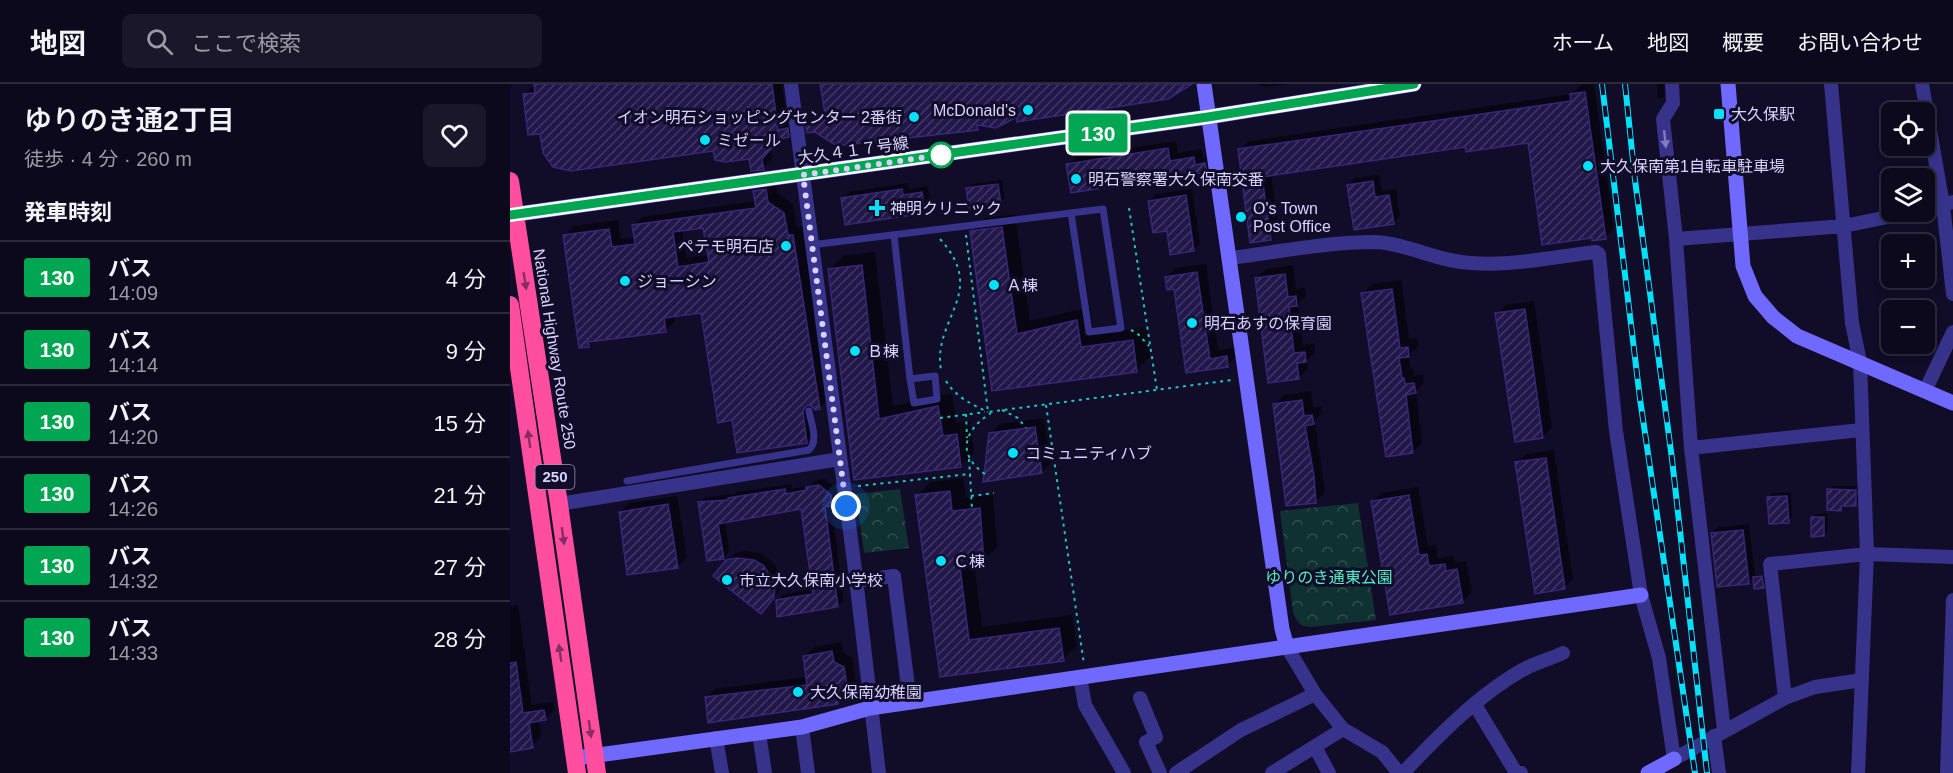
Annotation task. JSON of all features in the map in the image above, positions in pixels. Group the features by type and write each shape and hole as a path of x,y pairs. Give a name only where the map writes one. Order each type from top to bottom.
{"highway":[{"name":"National Highway Route 250","path":"510,181 512,215 559,504 595,764"},
{"name":"250","path":"510,305 576,765"}],"street":[{"path":"790,84 879,773"},
{"path":"1204,84 1282,629 1287,647 1315,694 1343,729 1382,752 1401,773 1439,735 1494,689 1528,667 1563,653"},
{"name":"大久４１７号線","path":"512,215 1208,117 1414,84"},
{"path":"1672,84 1673,103 1663,119 1676,239 1691,448 1719,733 1719,773"},
{"path":"1728,84 1739,235 1743,266 1755,296 1773,316 1797,336 1953,403"},
{"path":"1831,84 1852,323 1860,362 1867,554 1858,773"},
{"path":"1922,84 1948,203 1953,294"},
{"path":"1676,239 1844,226 1881,218"},
{"path":"1230,258 1348,243 1379,242 1454,261 1490,264 1596,252 1599,254 1616,431 1641,595 1659,658 1674,759"},
{"path":"1924,391 1953,332"},
{"path":"1691,448 1861,430"},
{"path":"559,504 840,459"},
{"path":"1785,698 1770,564 1867,554 1953,557"},
{"path":"856,581 894,576 910,702"},
{"path":"576,765 595,764 716,738 802,727 870,708 1641,595"},
{"path":"1947,773 1953,600"},
{"path":"1083,676 1085,705 1124,773"},
{"path":"1648,773 1785,698 1815,687 1862,680"},
{"path":"1176,773 1241,730 1315,694"},
{"path":"1140,699 1156,737 1146,742 1160,773"},
{"path":"1475,705 1515,771 1521,773"},
{"path":"802,727 808,773"},
{"path":"1272,773 1343,729"},
{"path":"759,733 765,773"},
{"path":"716,738 722,773"},
{"path":"1314,747 1329,773"}],"lane":[{"path":"811,245 1103,209 1121,328 1089,332 1071,213"},
{"path":"894,235 910,379 914,403 937,399 935,376 910,379"},
{"path":"627,481 809,450 814,441 809,411"}],"path":[{"path":"1129,208 1157,390"},
{"path":"965,226 988,412"},
{"path":"933,231 949,249 958,264 960,284 960,297 942,338 939,354 942,375 952,391 988,412"},
{"path":"940,418 1246,378"},
{"path":"1046,405 1083,676"},
{"path":"1002,410 1018,418 1026,428"},
{"path":"967,440 975,425 994,411"},
{"path":"966,414 972,509"},
{"path":"968,456 975,467 985,474"},
{"path":"843,488 970,474"},
{"path":"971,496 994,493"}],"green space":[{"path":"900,489 909,548 864,553 856,494"},
{"name":"ゆりのき通東公園","path":"1358,503 1376,620 1311,627 1302,625 1293,612 1280,511"}],"building":[{"path":"534,84 772,84 778,130 788,128 789,137 780,139 762,159 764,170 751,171 749,159 725,162 715,160 713,151 571,171 553,167 543,153 540,134 528,135 523,94 535,93"},
{"name":"イオン明石ショッピングセンター 2番街","path":"820,84 1192,84 1168,99 1017,122 1017,117 996,128 977,125 978,130 845,145 834,144 815,132 807,133 805,123 815,121 815,114 825,114"},
{"path":"1585,92 1606,239 1592,241 1592,238 1542,245 1528,143 1466,152 1465,147 1262,177 1271,240 1250,243 1238,149 1571,101 1570,94"},
{"path":"1168,148 1170,161 1194,157 1195,165 1205,163 1207,172 1071,193 1066,164"},
{"path":"1373,181 1375,197 1389,195 1394,224 1354,230 1347,185"},
{"path":"998,184 1001,204 969,208 966,188"},
{"path":"766,189 768,202 784,213 788,235 793,235 820,409 815,410 808,405 804,409 807,443 737,453 732,420 718,423 701,313 664,318 666,332 588,342 589,347 579,348 563,235 609,229 612,247 635,244 632,225 756,208 753,191","holes":["703,228 709,262 678,267 673,232"]},
{"path":"902,189 903,195 922,192 925,213 845,225 841,198"},
{"path":"1186,195 1194,251 1170,255 1167,231 1153,233 1148,201"},
{"name":"Ａ棟","path":"1002,227 1017,334 1077,320 1081,347 1133,340 1137,372 992,391 970,231"},
{"name":"Ｂ棟","path":"862,265 879,419 938,406 943,436 957,434 961,467 854,480 828,269"},
{"name":"明石あすの保育園","path":"1197,272 1210,359 1227,356 1228,367 1186,373 1174,289 1167,290 1165,277"},
{"path":"1285,274 1288,297 1296,296 1297,306 1289,307 1294,353 1305,352 1306,362 1297,363 1299,379 1268,383 1255,278"},
{"path":"1392,289 1400,348 1408,347 1409,357 1399,358 1402,378 1405,384 1414,383 1416,393 1406,395 1413,453 1386,457 1361,293"},
{"path":"1525,309 1543,438 1515,442 1495,313"},
{"path":"1302,400 1304,416 1312,415 1314,424 1305,426 1314,476 1316,503 1286,506 1273,404"},
{"name":"コミュニティハブ","path":"1035,427 1042,473 983,482 989,433"},
{"path":"1546,458 1565,589 1535,594 1515,462"},
{"path":"819,485 831,495 832,506 825,507 838,607 777,617 776,600 813,594 801,509 718,524 724,559 707,561 698,502 728,500 728,498 785,489 786,494"},
{"path":"1827,489 1856,490 1856,506 1841,506 1841,511 1827,510"},
{"name":"Ｃ棟","path":"950,491 952,511 980,508 984,563 960,567 969,640 1059,628 1064,661 940,677 915,495"},
{"path":"1409,495 1419,555 1427,554 1429,566 1445,564 1446,571 1457,569 1463,603 1390,615 1371,501"},
{"path":"1787,496 1789,523 1769,524 1767,497"},
{"path":"668,504 678,568 627,575 619,512"},
{"path":"1811,517 1824,517 1824,536 1811,537"},
{"path":"1743,530 1749,584 1717,587 1711,533"},
{"path":"737,558 754,560 763,565 772,579 775,587 774,598 761,614 713,576 726,560"},
{"path":"1762,576 1764,588 1754,589 1753,577"},
{"name":"大久保南幼稚園","path":"832,651 834,662 844,667 847,686 847,698 838,699 838,704 708,723 705,697 807,685 803,656"},
{"path":"516,662 523,713 544,710 546,720 529,723 533,748 510,752 510,663"}],"railway":[{"path":"1602,84 1640,399 1695,773"},
{"path":"1625,84 1635,180 1672,459 1707,773"}],"bus line":[{"name":"130","path":"510,215 1208,117 1414,84"}],"place":[{"name":"McDonald's","path":"1028,110"},
{"name":"大久保駅","path":"1719,114"},
{"name":"イオン明石ショッピングセンター 2番街","path":"914,117"},
{"name":"ミゼール","path":"705,140"},
{"name":"大久保南第1自転車駐車場","path":"1588,166"},
{"name":"明石警察署大久保南交番","path":"1076,179"},
{"name":"神明クリニック","path":"877,208"},
{"name":"O's Town Post Office","path":"1241,217"},
{"name":"ペテモ明石店","path":"786,246"},
{"name":"ジョーシン","path":"625,281"},
{"name":"Ａ棟","path":"994,285"},
{"name":"明石あすの保育園","path":"1192,323"},
{"name":"Ｂ棟","path":"855,351"},
{"name":"コミュニティハブ","path":"1013,453"},
{"name":"Ｃ棟","path":"941,561"},
{"name":"市立大久保南小学校","path":"727,580"},
{"name":"大久保南幼稚園","path":"798,692"}],"route":[{"path":"846,506 803,175 941,155"}]}
